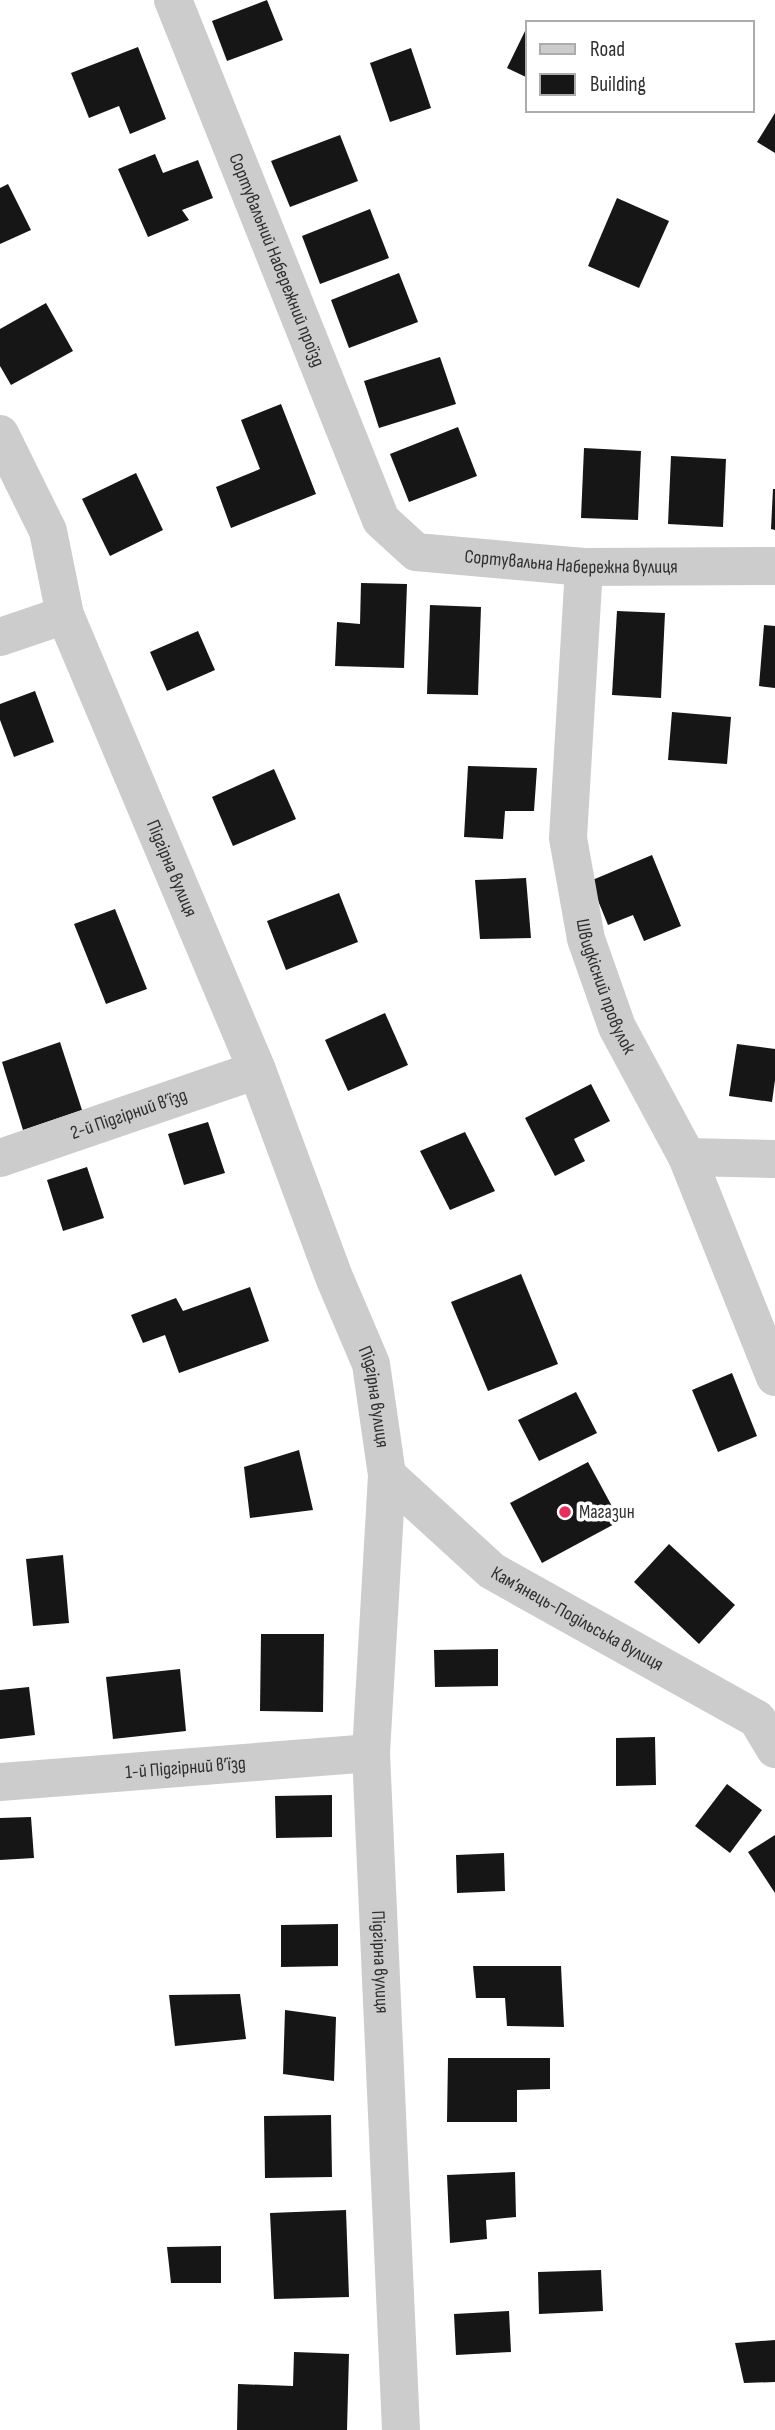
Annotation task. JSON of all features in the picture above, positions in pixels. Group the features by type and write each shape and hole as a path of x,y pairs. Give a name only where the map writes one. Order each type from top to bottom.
{"street":[{"name":"Сортувальний Набережний проїзд","path":"173,0 380,520"},
{"name":"Підгірна вулиця","path":"0,434 48,531 65,615 257,1070 334,1277 371,1364 387,1475 371,1753 401,2430"},
{"name":"Сортувальна Набережна вулиця","path":"380,520 416,552 584,567 775,566"},
{"name":"Швидкісний провулок","path":"584,567 568,838 586,939 617,1027 687,1157 775,1377"},
{"path":"0,637 65,615"},
{"name":"2-й Підгірний в’їзд","path":"0,1158 257,1070"},
{"path":"687,1157 775,1159"},
{"name":"Кам’янець-Подільська вулиця","path":"387,1475 492,1571 769,1726"},
{"name":"1-й Підгірний в’їзд","path":"0,1782 371,1753"}],"building":[{"path":"267,0 283,40 227,61 212,21"},
{"path":"526,29 526,77 507,68"},
{"path":"138,47 166,119 130,134 119,106 89,118 71,73"},
{"path":"411,48 431,108 390,122 370,63"},
{"path":"775,113 775,153 757,142"},
{"path":"340,135 358,181 290,207 271,161"},
{"path":"155,154 163,173 198,160 213,198 182,210 189,220 148,237 118,169"},
{"path":"8,184 31,230 0,244 0,188"},
{"path":"617,198 669,221 639,288 588,266"},
{"path":"370,209 389,258 320,284 302,236"},
{"path":"399,273 418,322 349,348 331,300"},
{"path":"46,303 73,351 11,385 0,366 0,329"},
{"path":"440,357 456,404 379,428 364,381"},
{"path":"281,404 316,494 231,528 216,487 260,469 241,420"},
{"path":"458,427 477,476 409,502 390,454"},
{"path":"584,448 641,451 638,520 581,518"},
{"path":"671,456 726,459 723,527 668,524"},
{"path":"136,473 163,530 110,556 82,499"},
{"path":"775,489 775,530 771,529"},
{"path":"361,583 407,584 404,668 335,666 337,622 360,624"},
{"path":"430,605 481,607 478,695 427,694"},
{"path":"617,611 665,613 661,698 612,695"},
{"path":"764,625 775,626 775,688 759,686"},
{"path":"198,631 215,670 167,691 150,652"},
{"path":"35,691 54,742 14,757 0,720 0,704"},
{"path":"672,712 731,717 727,764 668,760"},
{"path":"468,766 537,768 534,811 505,811 503,839 464,837"},
{"path":"274,769 296,819 233,846 212,797"},
{"path":"652,855 681,926 644,941 633,915 608,925 590,881"},
{"path":"526,878 531,938 480,939 475,880"},
{"path":"339,893 358,942 286,970 267,921"},
{"path":"115,909 147,989 106,1004 74,924"},
{"path":"385,1013 408,1065 348,1091 325,1040"},
{"path":"60,1042 82,1110 23,1130 2,1062"},
{"path":"737,1044 775,1049 772,1102 729,1096"},
{"path":"591,1084 610,1121 574,1139 585,1161 555,1176 525,1118"},
{"path":"208,1122 225,1173 184,1185 168,1134"},
{"path":"465,1132 495,1191 450,1210 420,1151"},
{"path":"87,1167 104,1218 63,1231 47,1180"},
{"path":"521,1274 558,1364 488,1391 451,1302"},
{"path":"250,1287 269,1341 179,1373 165,1335 143,1343 131,1315 176,1298 183,1311"},
{"path":"732,1373 757,1436 718,1452 692,1390"},
{"path":"576,1392 597,1433 539,1461 518,1420"},
{"path":"299,1450 313,1510 250,1518 244,1467"},
{"name":"Магазин","path":"588,1462 620,1521 542,1563 510,1503"},
{"path":"669,1544 735,1605 699,1644 634,1582"},
{"path":"63,1555 69,1623 33,1626 26,1559"},
{"path":"261,1634 324,1634 323,1712 260,1711"},
{"path":"498,1649 498,1686 435,1687 434,1650"},
{"path":"180,1669 186,1731 113,1739 106,1677"},
{"path":"29,1687 35,1735 0,1739 0,1690"},
{"path":"655,1737 656,1785 616,1786 616,1738"},
{"path":"727,1784 762,1810 730,1853 695,1826"},
{"path":"332,1795 332,1837 276,1838 275,1796"},
{"path":"31,1817 34,1858 0,1860 0,1818"},
{"path":"775,1835 775,1893 748,1852"},
{"path":"504,1853 505,1891 457,1893 456,1855"},
{"path":"338,1924 338,1966 281,1967 281,1925"},
{"path":"473,1966 561,1966 564,2027 507,2026 505,1998 476,1998"},
{"path":"240,1994 246,2039 175,2046 169,1995"},
{"path":"285,2010 336,2017 334,2081 283,2074"},
{"path":"448,2058 550,2058 550,2089 517,2090 517,2122 447,2122"},
{"path":"331,2115 332,2177 265,2178 264,2116"},
{"path":"515,2172 516,2217 486,2220 487,2239 450,2243 447,2175"},
{"path":"346,2210 349,2297 274,2299 270,2213"},
{"path":"221,2246 221,2283 171,2283 167,2247"},
{"path":"601,2270 603,2311 539,2314 538,2272"},
{"path":"509,2311 511,2352 456,2355 454,2314"},
{"path":"775,2340 775,2382 744,2383 735,2343"},
{"path":"294,2352 349,2354 347,2430 237,2430 238,2384 293,2386"}],"place":[{"name":"Магазин","path":"565,1512"}]}
